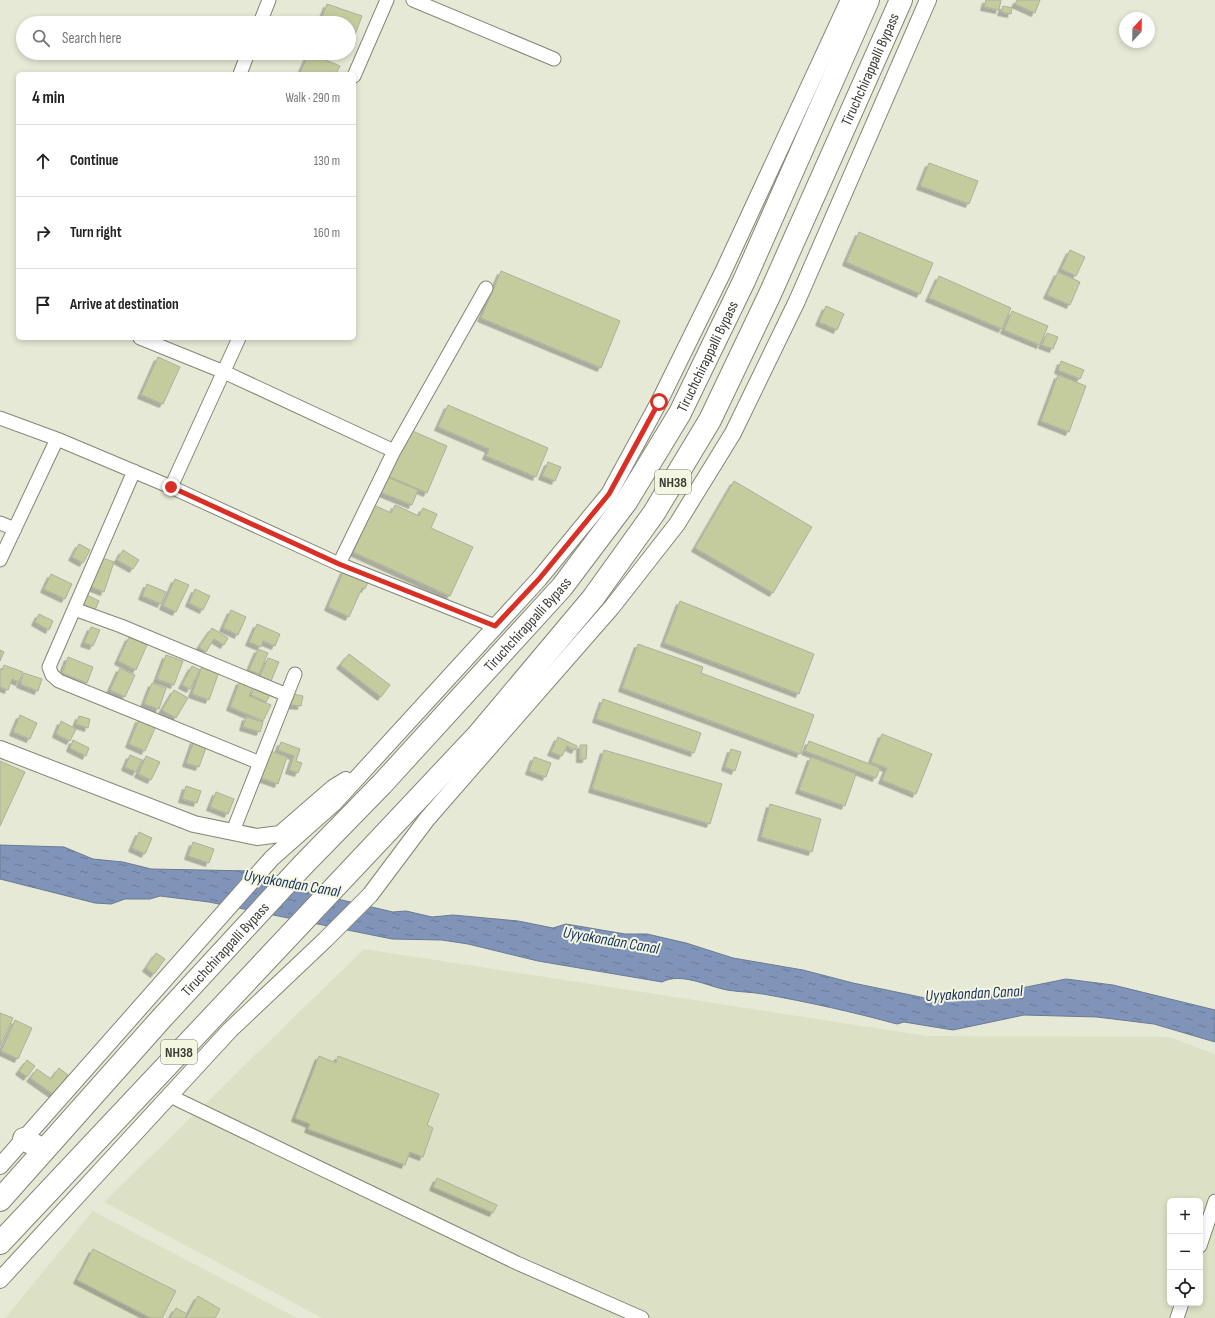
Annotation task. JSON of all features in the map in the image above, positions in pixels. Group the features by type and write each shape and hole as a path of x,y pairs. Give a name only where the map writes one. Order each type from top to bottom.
{"highway":[{"name":"Tiruchchirappalli Bypass","path":"43,1150 302,866 382,784 562,587 626,502 680,413 744,281 868,0"},
{"name":"Tiruchchirappalli Bypass","path":"0,1243 478,735 593,598 654,513 710,420 770,294 901,0"},
{"path":"24,1139 43,1150"},
{"name":"NH38","path":"5,1195 43,1150"}],"street":[{"path":"263,16 269,0"},
{"path":"356,72 387,0"},
{"path":"413,0 554,60"},
{"path":"0,1166 272,858 334,803 539,579 609,494 659,402 723,272 848,0"},
{"path":"0,1280 230,1030 370,895 427,819 612,607 681,517 733,433 797,301 928,0"},
{"path":"241,72 245,60"},
{"path":"339,564 394,452 486,288"},
{"path":"145,340 224,372 394,452"},
{"path":"171,487 239,340"},
{"path":"0,418 57,439 134,471 339,564 495,626"},
{"path":"0,560 57,439"},
{"path":"134,471 49,668 52,675 59,681 260,763"},
{"path":"0,523 15,529"},
{"path":"74,609 121,626 287,695"},
{"path":"233,831 295,674"},
{"path":"0,749 194,824 257,837 280,834 333,788 368,766"},
{"path":"170,1096 517,1263 642,1318"},
{"path":"1203,1237 1215,1200"},
{"path":"1177,1318 1181,1306"}],"shaded area":[{"path":"364,949 927,1036 1169,1037 1215,1054 1215,1318 322,1318 104,1202"},
{"path":"93,1211 297,1318 5,1318"}],"water":[{"name":"Uyyakondan Canal","path":"0,845 64,847 93,859 123,862 151,869 252,871 299,890 393,912 406,911 432,917 453,915 518,921 553,928 566,924 625,934 647,934 686,943 733,958 803,970 853,983 925,998 987,995 1066,979 1113,985 1215,1010 1215,1042 1154,1024 1097,1017 1024,1015 953,1030 904,1022 897,1024 814,1004 763,994 727,990 686,979 669,979 662,982 538,961 468,944 442,940 392,939 209,902 160,896 150,899 125,899 111,904 95,903 0,879"}],"building":[{"path":"986,0 1001,0 999,10 984,7"},
{"path":"1017,0 1040,0 1035,13 1015,4"},
{"path":"327,4 362,16 356,32 356,16 323,16"},
{"path":"1003,6 1012,8 1011,14 1001,12"},
{"path":"306,60 326,60 340,66 337,72 300,72"},
{"path":"929,163 978,181 969,204 920,186"},
{"path":"859,232 933,263 920,294 846,262"},
{"path":"1070,250 1085,257 1076,276 1061,269"},
{"path":"501,271 620,321 601,368 481,318"},
{"path":"1058,272 1080,282 1070,305 1047,295"},
{"path":"939,276 1011,308 1002,329 929,298"},
{"path":"826,306 844,314 837,330 819,322"},
{"path":"1012,311 1048,326 1040,345 1004,330"},
{"path":"1047,333 1058,337 1053,349 1042,345"},
{"path":"158,357 180,367 163,404 141,395"},
{"path":"1061,361 1084,370 1080,379 1058,370"},
{"path":"1058,375 1086,386 1069,432 1041,421"},
{"path":"448,405 548,448 536,477 486,456 489,449 438,427"},
{"path":"408,429 447,446 427,493 388,476"},
{"path":"548,462 561,467 555,481 542,476"},
{"path":"387,477 418,490 412,505 380,492"},
{"path":"734,481 812,527 773,593 695,548"},
{"path":"374,505 391,513 395,505 419,516 423,508 437,514 431,528 473,547 450,596 353,552"},
{"path":"79,544 90,550 83,563 72,557"},
{"path":"123,550 139,560 133,569 117,560"},
{"path":"97,556 114,562 104,592 86,585"},
{"path":"344,570 369,580 365,589 362,588 349,617 328,607"},
{"path":"51,574 72,584 65,599 44,589"},
{"path":"175,579 189,585 176,612 163,606"},
{"path":"147,584 166,592 161,604 142,596"},
{"path":"195,589 210,596 203,610 189,603"},
{"path":"83,593 99,601 95,610 79,602"},
{"path":"680,601 814,654 799,694 664,643"},
{"path":"231,610 246,617 238,635 223,628"},
{"path":"39,614 53,621 49,630 35,622"},
{"path":"257,624 280,634 275,646 263,641 261,647 249,642"},
{"path":"91,627 100,630 93,646 84,643"},
{"path":"212,628 228,638 224,645 214,639 206,652 199,647"},
{"path":"129,637 147,645 136,670 118,661"},
{"path":"638,644 703,667 701,673 814,715 800,754 622,688"},
{"path":"258,649 268,653 259,674 249,670"},
{"path":"0,650 4,652 0,661"},
{"path":"349,654 390,685 381,697 340,665"},
{"path":"166,655 183,661 174,685 157,679"},
{"path":"68,657 93,667 87,683 62,673"},
{"path":"268,658 279,662 271,681 260,676"},
{"path":"4,665 23,672 19,682 12,679 8,690 0,687 0,669 2,670"},
{"path":"192,666 200,670 190,689 182,685"},
{"path":"202,666 219,672 209,700 192,694"},
{"path":"120,668 135,675 125,697 110,690"},
{"path":"24,673 42,679 38,691 20,684"},
{"path":"240,681 253,687 249,696 271,705 263,721 230,707"},
{"path":"152,683 166,688 159,709 144,704"},
{"path":"254,688 270,695 266,702 251,695"},
{"path":"174,690 188,698 176,718 162,710"},
{"path":"293,694 303,696 301,706 291,705"},
{"path":"603,699 701,733 694,753 596,719"},
{"path":"20,715 37,723 30,739 13,732"},
{"path":"79,716 90,719 88,728 76,724"},
{"path":"246,717 263,722 260,732 243,727"},
{"path":"139,719 156,726 145,751 129,744"},
{"path":"61,721 76,729 70,741 56,734"},
{"path":"882,734 932,754 916,794 882,780 887,768 871,762"},
{"path":"558,737 577,746 575,750 567,746 562,756 551,752"},
{"path":"73,740 89,748 86,756 70,748"},
{"path":"194,740 207,745 199,767 186,763"},
{"path":"809,741 880,768 876,778 805,751"},
{"path":"281,742 300,749 296,761 302,763 298,773 289,770 294,756 278,750"},
{"path":"580,745 587,745 586,759 580,759"},
{"path":"731,749 741,752 735,771 725,767"},
{"path":"604,750 722,784 710,824 592,789"},
{"path":"271,751 287,757 278,784 261,778"},
{"path":"130,755 142,760 136,772 125,767"},
{"path":"146,756 160,762 151,780 138,774"},
{"path":"534,757 551,763 546,777 529,771"},
{"path":"811,757 856,774 845,806 799,790"},
{"path":"0,761 25,772 0,826"},
{"path":"186,786 201,791 197,803 182,799"},
{"path":"216,792 234,799 228,814 210,807"},
{"path":"770,804 821,819 812,852 761,837"},
{"path":"139,832 152,838 145,854 132,848"},
{"path":"193,842 214,849 209,863 188,856"},
{"path":"156,953 165,959 154,974 146,968"},
{"path":"0,1013 13,1018 0,1046"},
{"path":"15,1020 32,1028 18,1059 1,1051"},
{"path":"319,1056 336,1063 338,1056 439,1094 427,1125 433,1128 423,1157 410,1152 405,1165 308,1129 310,1124 295,1118"},
{"path":"27,1060 35,1066 27,1077 19,1071"},
{"path":"59,1068 68,1075 54,1095 30,1078 37,1069 51,1079"},
{"path":"437,1178 497,1205 493,1213 433,1187"},
{"path":"93,1249 176,1291 162,1318 151,1318 77,1280"},
{"path":"198,1296 220,1309 215,1318 186,1318"},
{"path":"176,1308 187,1314 185,1318 170,1318"}],"route":[{"path":"171,487 339,564 495,626 539,579 609,494 659,402"}]}
